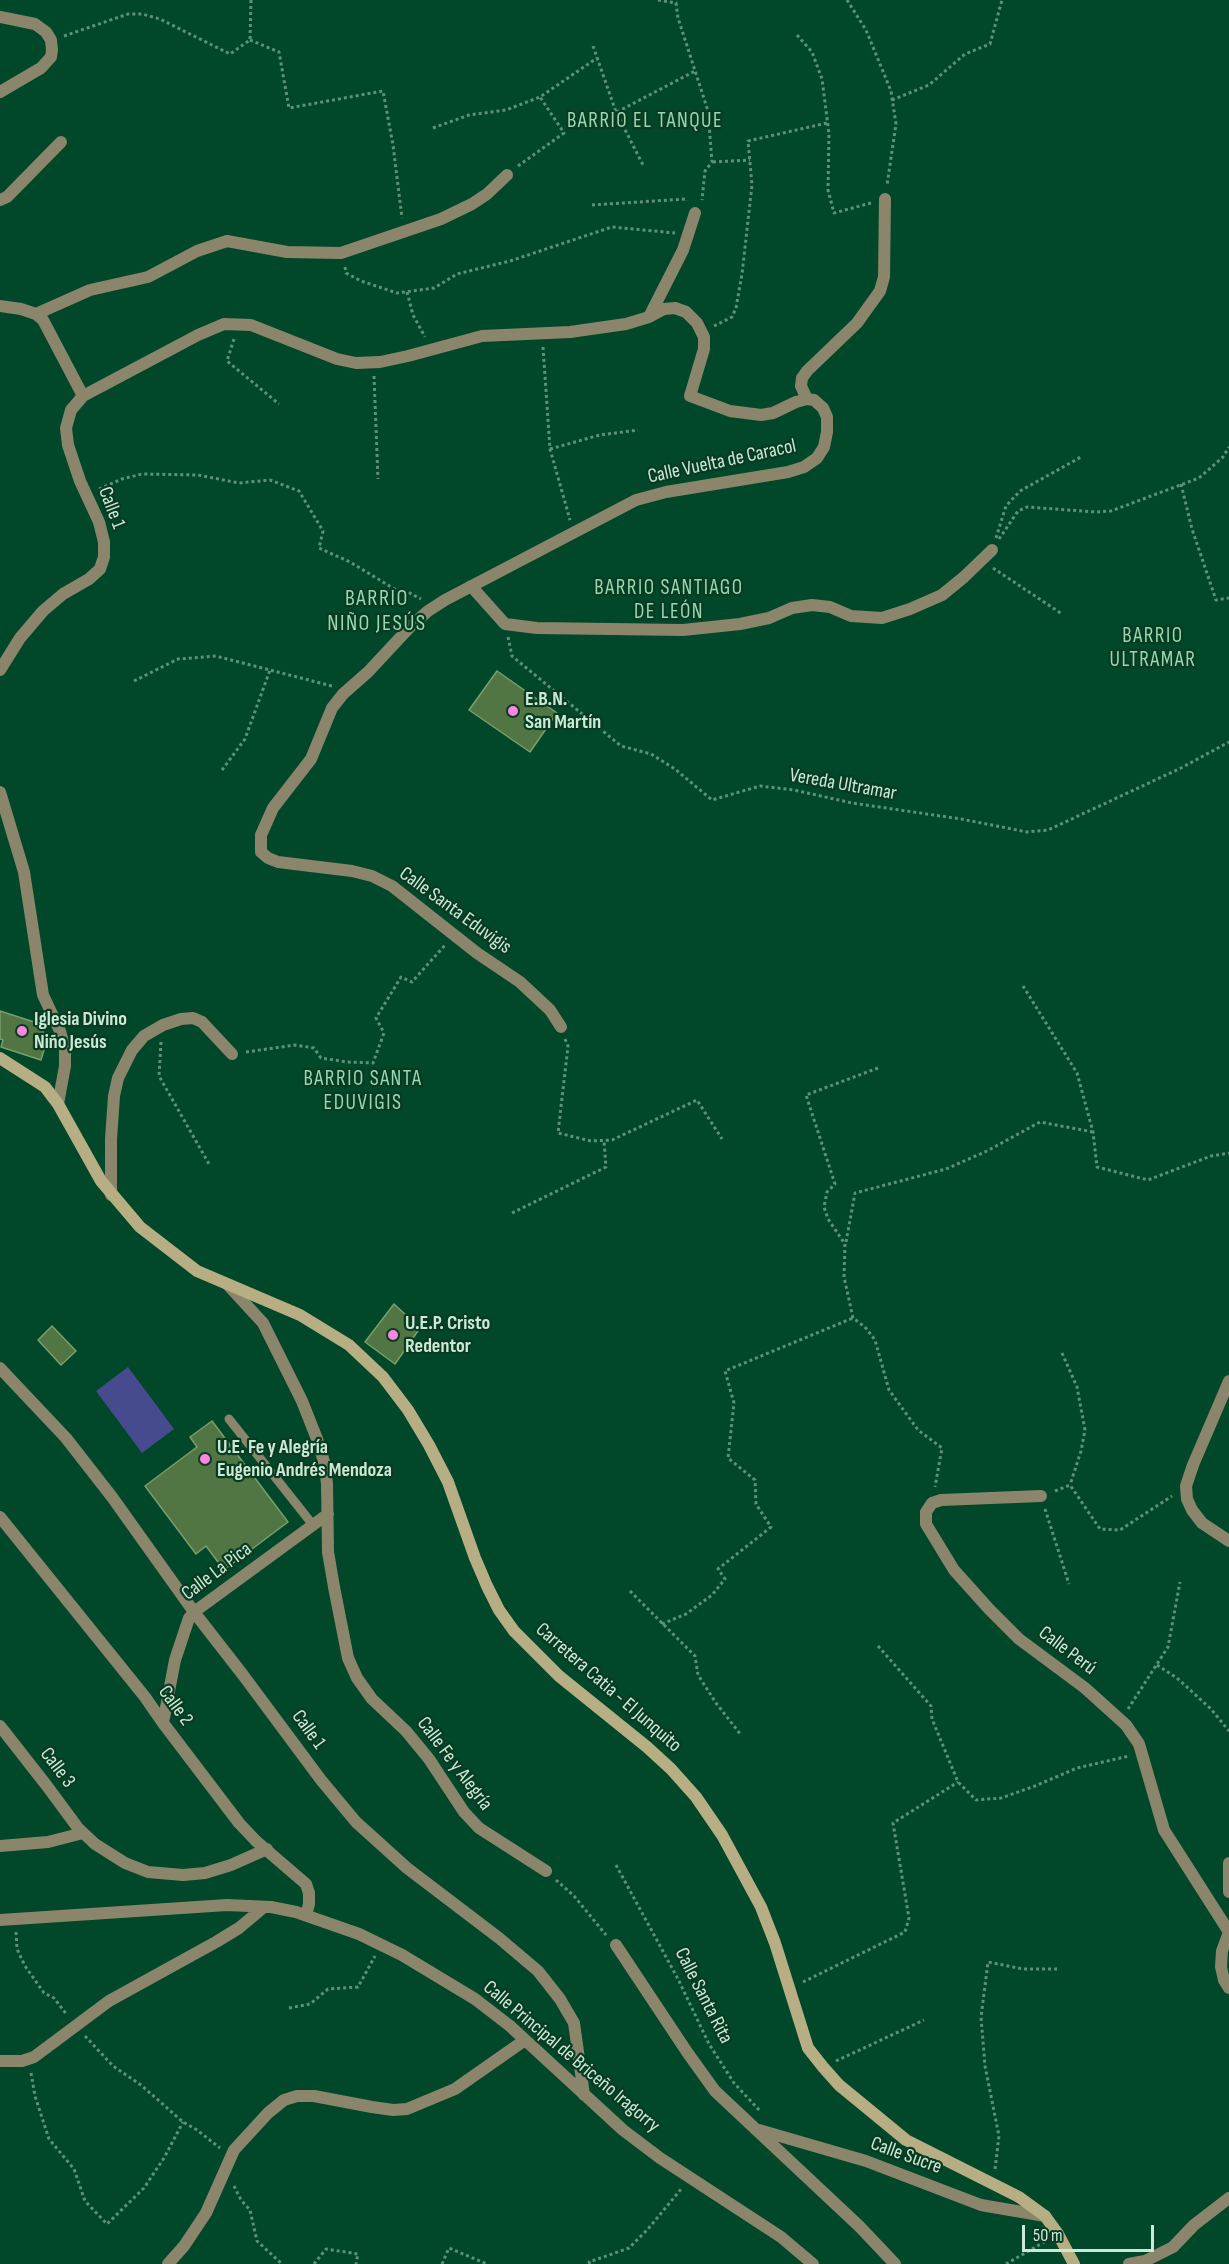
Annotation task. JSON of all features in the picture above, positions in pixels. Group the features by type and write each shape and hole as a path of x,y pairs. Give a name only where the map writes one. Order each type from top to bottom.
{"main road":[{"name":"Carretera Catia - El Junquito","path":"0,1058 45,1087 58,1104 95,1172 111,1195 140,1227 198,1271 300,1315 349,1345 382,1377 408,1410 434,1454 448,1482 475,1558 499,1610 514,1631 545,1663 671,1769 696,1797 722,1835 761,1907 790,1988 808,2048 839,2085 906,2140 1019,2197 1045,2216 1058,2234 1074,2264"}],"street":[{"path":"0,17 35,24 46,32 51,40 51,57 41,68 0,92"},
{"path":"0,200 7,197 61,142"},
{"path":"36,314 90,290 148,277 197,250 227,241 287,252 341,253 441,219 487,194 507,175"},
{"path":"807,399 801,386 802,378 857,323 880,291 884,277 885,199"},
{"path":"649,317 683,250 695,213"},
{"path":"0,306 21,309 36,314 43,320 84,396 198,335 224,324 251,325 337,359 356,363 374,362 431,350 482,336 570,332 626,324 649,317 664,309 675,308 692,318 702,332"},
{"name":"Calle Vuelta de Caracol","path":"471,586 636,500 666,492 788,472 804,467 817,458 824,447 827,417 823,408 814,400 807,399 761,415 730,411 690,396 704,349 702,332"},
{"name":"Calle 1","path":"0,670 20,638 43,611 63,594 89,579 100,569 104,557 104,542 99,522 86,495 68,445 66,428 71,410 84,396"},
{"path":"471,586 506,624 537,628 683,630 740,624 769,618 792,608 812,605 830,607 851,616 882,618 942,595 992,550"},
{"name":"Calle Santa Eduvigis","path":"471,586 435,607 410,627 332,708 311,759 273,808 261,835 261,852 267,858 278,862 352,871 372,876 392,886 477,953 528,989 550,1010 561,1028"},
{"path":"0,792 24,872 43,995 60,1031 65,1049 65,1066 58,1104"},
{"path":"111,1195 114,1096 118,1077 132,1050 144,1036 181,1018 193,1018 202,1022 232,1054"},
{"name":"Calle Fe y Alegría","path":"228,1285 263,1323 302,1401 317,1439 325,1465 328,1552 348,1658 357,1678 372,1699 406,1731 429,1759 464,1812 478,1828 546,1871"},
{"name":"Calle 1","path":"0,1368 66,1438 112,1497 194,1612 321,1780 356,1822 407,1868 499,1938 538,1971 560,1999 574,2023 584,2095"},
{"path":"1229,1382 1186,1486 1187,1499 1192,1510 1202,1522 1229,1541"},
{"path":"932,1503 941,1500 1041,1496"},
{"name":"Calle Perú","path":"932,1503 926,1512 926,1524 961,1578 1019,1639 1085,1688 1121,1721 1139,1744 1164,1830 1229,1932"},
{"name":"Calle La Pica","path":"163,1723 185,1627 194,1612 328,1514"},
{"name":"Calle 2","path":"0,1517 146,1697 239,1823 306,1884 309,1893 306,1915"},
{"name":"Calle 3","path":"0,1726 83,1833 95,1844 125,1863 148,1872 165,1875 205,1873 231,1865 267,1849"},
{"path":"0,1846 48,1842 83,1833"},
{"path":"1229,1863 1229,1892"},
{"name":"Calle Principal de Briceño Iragorry","path":"0,1920 227,1905 264,1907 306,1915 359,1934 402,1955 475,1999 525,2040 623,2130 781,2237 813,2264"},
{"path":"0,2061 28,2059 51,2045 109,2001 239,1928 264,1907"},
{"path":"1229,1932 1222,1951 1221,1967 1224,1980 1229,1988"},
{"path":"616,1945 715,2091 859,2226 895,2264"},
{"path":"168,2264 184,2246 206,2213 231,2156 268,2112 284,2100 297,2096 314,2096 393,2110 407,2109 455,2089 525,2040"},
{"name":"Calle Sucre","path":"755,2128 866,2161 981,2205 1045,2216"},
{"path":"1130,2264 1145,2261 1173,2247 1194,2225 1229,2198"}],"lane":[{"path":"229,1419 313,1525"}],"path":[{"path":"250,40 251,0"},
{"path":"592,205 686,200 686,210 695,213 701,204 705,171 712,162 708,111 678,18 676,3 658,0"},
{"path":"797,35 812,52 822,79 829,159 828,190 834,213 885,199 896,124 891,91 866,30 847,0"},
{"path":"892,100 929,85 965,54 990,44 1002,0"},
{"path":"51,40 128,14 135,14 160,19 230,54 250,40"},
{"path":"250,40 279,52 289,108 383,91 393,145 404,231"},
{"path":"593,46 616,112 643,165"},
{"path":"433,128 470,115 506,110 540,97 597,58"},
{"path":"616,112 695,71"},
{"path":"507,175 564,133 540,97"},
{"path":"702,332 732,317 735,308 752,185 748,141 827,123"},
{"path":"712,162 750,160"},
{"path":"341,253 346,273 361,281 397,293 434,288 457,274 510,261 612,227 688,235"},
{"path":"407,292 413,315 431,350"},
{"path":"239,324 227,362 279,404"},
{"path":"542,333 549,449 574,533"},
{"path":"374,362 378,479"},
{"path":"549,449 600,435 638,430"},
{"path":"992,550 1018,511 1027,507 1111,511 1199,478 1222,457 1229,447"},
{"path":"992,550 1006,506 1020,491 1081,457"},
{"path":"86,495 122,479 142,474 198,475 239,483 270,480 299,491 324,531 319,548 350,562 402,593 406,591 435,607"},
{"path":"1181,484 1192,529 1216,600 1229,598"},
{"path":"981,560 1062,614"},
{"name":"Vereda Ultramar","path":"506,624 512,656 621,746 651,754 675,769 712,800 760,786 794,790 852,803 961,819 1027,832 1048,830 1181,768 1229,742"},
{"path":"134,681 178,659 216,656 347,691"},
{"path":"222,770 245,739 270,670"},
{"path":"232,1054 295,1045 314,1048 321,1058 373,1063 384,1033 376,1018 401,977 412,982 454,935"},
{"path":"1023,986 1077,1073 1093,1132 1097,1167 1148,1180 1211,1156 1229,1153"},
{"path":"163,1025 159,1076 209,1164"},
{"path":"561,1028 568,1046 558,1133 591,1141 612,1140 697,1100 722,1139"},
{"path":"845,1244 828,1219 824,1207 827,1192 835,1184 806,1095 878,1068"},
{"path":"932,1503 942,1448 918,1430 889,1390 874,1340 853,1318 844,1277 845,1244 855,1193 946,1169 987,1151 1040,1122 1093,1132"},
{"path":"512,1213 606,1167 604,1141"},
{"path":"662,1624 686,1614 712,1594 725,1579 718,1569 771,1527 756,1504 754,1480 728,1458 734,1403 725,1371 853,1318"},
{"path":"1062,1353 1077,1387 1085,1430 1070,1485"},
{"path":"1070,1485 1100,1529 1120,1530 1186,1486"},
{"path":"1069,1584 1041,1496 1070,1485"},
{"path":"1121,1721 1168,1647 1180,1582"},
{"path":"630,1591 695,1656 698,1675 741,1735"},
{"path":"878,1646 931,1706 932,1719 958,1782 976,1800 1001,1798 1077,1768 1142,1753"},
{"path":"1157,1665 1186,1686 1211,1709 1229,1731"},
{"path":"790,1988 905,1932 909,1918 893,1823 958,1782"},
{"name":"Calle Santa Rita","path":"616,1864 678,1979 709,2044 734,2082 751,2099 766,2120 773,2134"},
{"path":"546,1871 574,1896 599,1929 616,1945"},
{"path":"15,1919 17,1949 25,1966 44,1993 54,1998 75,2025 113,2066 141,2085 183,2122 198,2130 231,2156"},
{"path":"290,2008 310,2004 328,1989 358,1987 381,1945"},
{"path":"993,2184 999,2136 985,2066 981,2017 988,1962 1023,1969 1058,1969"},
{"path":"823,2067 924,2020"},
{"path":"28,2059 35,2096 49,2139 74,2169 85,2200 107,2224 144,2188 164,2158 183,2122"},
{"path":"225,2168 241,2200 250,2210 257,2241 282,2264"},
{"path":"590,2264 589,2262 628,2248 648,2229 691,2178"},
{"path":"1006,2264 1058,2234"},
{"path":"442,2264 449,2248 487,2264"},
{"path":"314,2264 326,2249 358,2254 356,2264"}],"shaded area":[{"path":"128,1367 174,1429 142,1453 96,1391"}],"building":[{"name":"E.B.N. San Martín","path":"497,671 557,713 530,752 469,710"},
{"name":"Iglesia Divino Niño Jesús","path":"0,1011 34,1022 41,1028 47,1040 41,1060 1,1047 3,1040 0,1039"},
{"name":"U.E.P. Cristo Redentor","path":"394,1304 420,1328 395,1364 365,1342"},
{"path":"52,1326 76,1351 61,1365 38,1340"},
{"path":"212,1421 288,1522 224,1570 206,1546 196,1554 145,1486 197,1447 190,1437"}],"place":[{"name":"E.B.N. San Martín","path":"513,711"},
{"name":"Iglesia Divino Niño Jesús","path":"22,1031"},
{"name":"U.E.P. Cristo Redentor","path":"393,1335"},
{"name":"U.E. Fe y Alegría Eugenio Andrés Mendoza","path":"205,1459"}],"district":[{"name":"BARRIO EL TANQUE","path":"645,122"},
{"name":"BARRIO SANTIAGO DE LEÓN","path":"669,601"},
{"name":"BARRIO NIÑO JESÚS","path":"377,612"},
{"name":"BARRIO ULTRAMAR","path":"1153,649"},
{"name":"BARRIO SANTA EDUVIGIS","path":"363,1092"}]}
